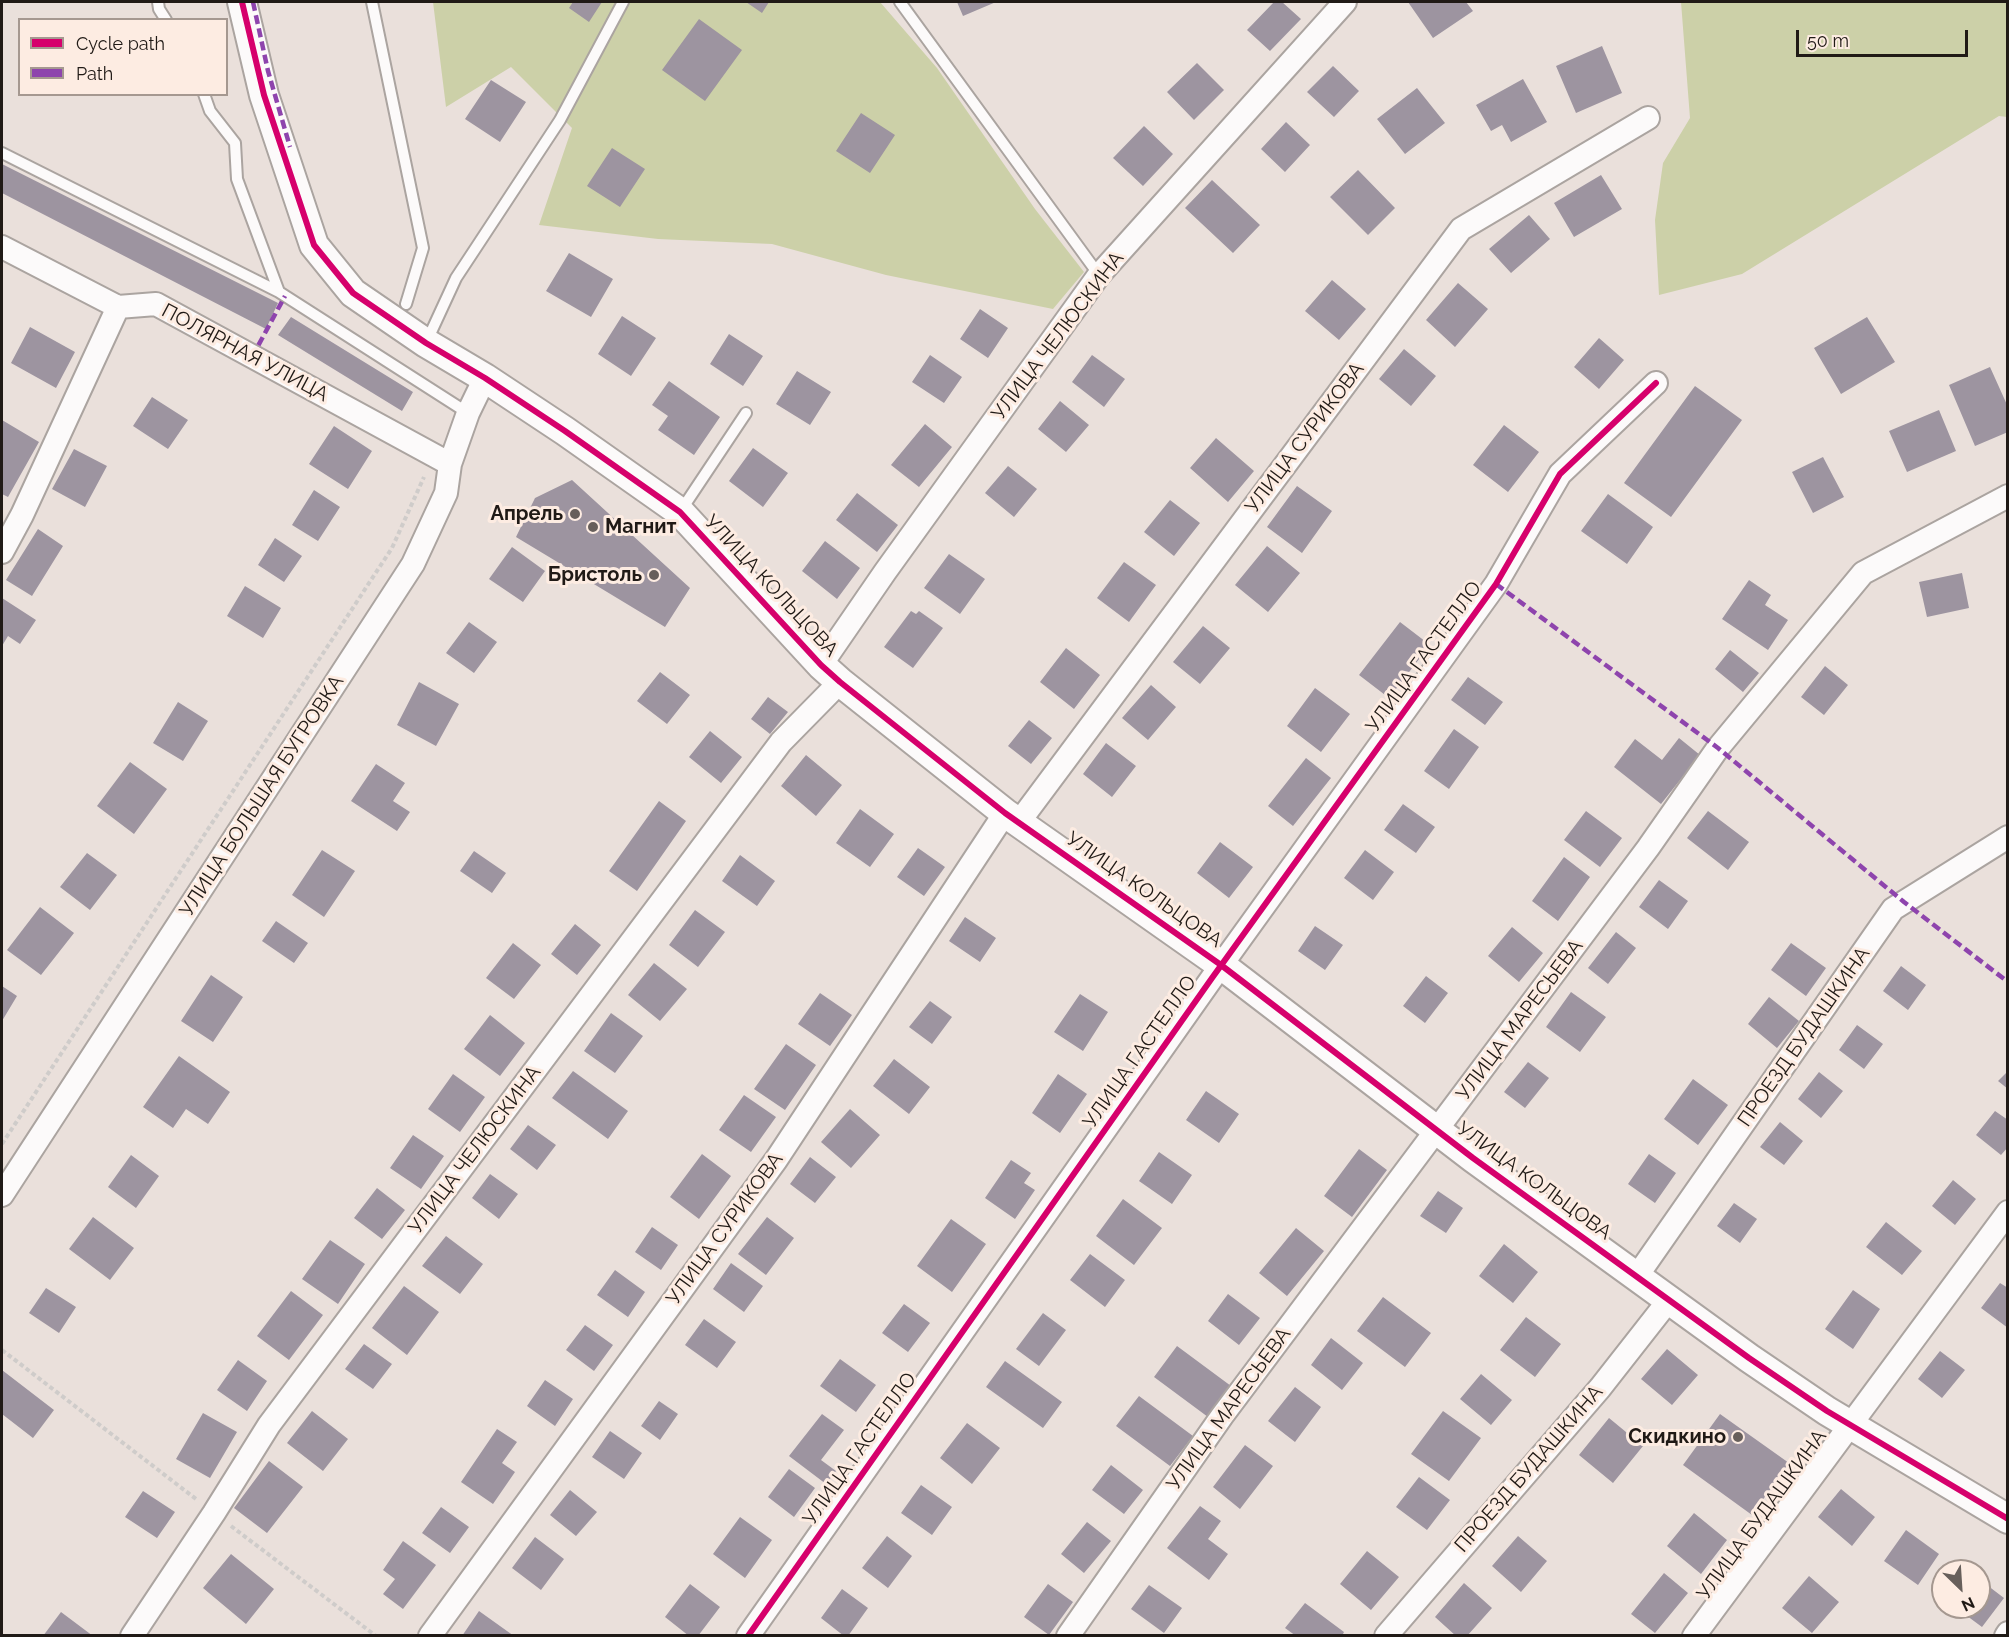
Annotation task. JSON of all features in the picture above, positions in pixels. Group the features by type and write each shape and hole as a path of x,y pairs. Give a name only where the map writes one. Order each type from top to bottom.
{"street":[{"name":"УЛИЦА КОЛЬЦОВА","path":"242,2 264,95 314,245 353,293 426,343 486,378 565,431 680,513 830,673 1012,818 1221,965 1437,1130 1749,1358 1849,1425 2007,1519"},
{"name":"УЛИЦА ЧЕЛЮСКИНА","path":"132,1635 214,1513 269,1425 781,742 830,673 885,572 1099,275 1346,2"},
{"name":"УЛИЦА СУРИКОВА","path":"430,1635 776,1160 1012,818 1461,229 1648,118"},
{"path":"2,247 118,307 22,515 2,552"},
{"name":"ПОЛЯРНАЯ УЛИЦА","path":"118,307 156,304 450,464"},
{"name":"УЛИЦА БОЛЬШАЯ БУГРОВКА","path":"2,1195 413,564 446,493 450,464 468,413 486,378"},
{"name":"УЛИЦА ГАСТЕЛЛО","path":"748,1635 1221,965 1496,584 1560,474 1656,383"},
{"name":"УЛИЦА МАРЕСЬЕВА","path":"1068,1635 1222,1416 1641,857 1718,748 1863,573 2007,496"},
{"name":"ПРОЕЗД БУДАШКИНА","path":"1637,1276 1893,909 2007,837"},
{"name":"УЛИЦА БУДАШКИНА","path":"1694,1635 2007,1212"},
{"name":"ПРОЕЗД БУДАШКИНА","path":"1386,1635 1600,1388 1669,1300"}],"lane":[{"path":"158,2 165,18"},
{"path":"372,2 423,248 406,304"},
{"path":"426,343 456,278 560,120 623,2"},
{"path":"900,2 1099,275"},
{"path":"205,96 210,111 235,143 237,179 279,292"},
{"path":"2,153 279,292 468,413"},
{"path":"680,513 746,413"}],"path":[{"path":"2,1144 392,548 425,476 430,452"},
{"path":"2,1350 376,1635"}],"green space":[{"path":"433,2 880,2 937,68 1035,209 1084,272 1053,309 886,275 772,244 658,239 539,225 572,128 511,67 446,107"},
{"path":"1681,2 2007,2 2007,117 1999,116 1742,274 1659,295 1655,220 1663,163 1690,118"}],"building":[{"path":"573,2 602,2 589,22 569,8"},
{"path":"746,2 769,2 762,13"},
{"path":"957,2 996,2 963,16"},
{"path":"1274,2 1282,2 1301,19 1270,51 1247,30"},
{"path":"1408,2 1466,2 1473,11 1433,38"},
{"path":"699,19 742,50 705,101 662,70"},
{"path":"1602,46 1622,93 1576,113 1556,66"},
{"path":"1197,63 1224,90 1194,120 1167,92"},
{"path":"1333,66 1359,91 1334,117 1307,92"},
{"path":"1523,79 1547,122 1511,142 1502,125 1491,131 1476,105"},
{"path":"491,80 526,102 500,142 465,119"},
{"path":"1417,88 1445,123 1405,154 1377,119"},
{"path":"861,113 895,135 870,173 836,151"},
{"path":"1286,122 1310,145 1285,172 1261,149"},
{"path":"1144,126 1173,154 1143,186 1113,158"},
{"path":"612,148 645,169 620,207 587,186"},
{"path":"2,164 278,303 266,329 2,193"},
{"path":"1358,170 1395,208 1368,235 1330,197"},
{"path":"1601,175 1622,209 1574,237 1554,203"},
{"path":"1212,180 1260,225 1233,253 1185,208"},
{"path":"1529,215 1550,239 1511,273 1489,249"},
{"path":"569,253 613,279 591,317 546,291"},
{"path":"1332,280 1366,309 1339,340 1305,311"},
{"path":"1458,283 1488,309 1455,347 1426,320"},
{"path":"980,309 1008,328 988,358 960,339"},
{"path":"622,316 656,338 631,376 598,354"},
{"path":"291,317 413,392 402,411 278,335"},
{"path":"1867,317 1895,362 1841,394 1814,348"},
{"path":"30,327 75,352 56,388 11,363"},
{"path":"729,334 763,356 743,386 710,364"},
{"path":"1599,338 1624,360 1599,389 1574,367"},
{"path":"1404,349 1436,376 1411,406 1379,379"},
{"path":"930,355 962,377 944,403 912,382"},
{"path":"1092,355 1125,379 1104,407 1072,382"},
{"path":"1990,367 2008,407 2008,432 1975,446 1949,385"},
{"path":"797,371 831,392 810,425 776,404"},
{"path":"669,381 720,417 694,455 658,430 668,416 652,405"},
{"path":"1695,386 1742,420 1671,517 1624,483"},
{"path":"152,397 188,420 168,449 133,426"},
{"path":"1060,401 1089,425 1066,452 1038,429"},
{"path":"1939,410 1956,451 1907,472 1889,431"},
{"path":"2,420 39,442 8,497 2,494"},
{"path":"925,424 952,447 919,487 891,465"},
{"path":"1504,425 1539,452 1508,492 1473,465"},
{"path":"334,426 372,451 348,489 309,464"},
{"path":"1216,438 1254,471 1228,502 1190,468"},
{"path":"753,448 788,473 763,507 729,481"},
{"path":"74,449 107,466 85,507 52,489"},
{"path":"1823,457 1844,497 1813,513 1792,472"},
{"path":"1008,466 1037,489 1014,517 985,493"},
{"path":"572,480 690,588 665,627 516,537 535,498"},
{"path":"1297,486 1332,511 1302,553 1267,527"},
{"path":"314,490 340,507 318,541 292,525"},
{"path":"857,493 898,525 877,552 836,520"},
{"path":"1608,494 1653,527 1627,564 1581,531"},
{"path":"1170,500 1200,523 1174,556 1144,532"},
{"path":"38,529 63,546 32,596 6,580"},
{"path":"275,538 302,556 284,582 258,565"},
{"path":"825,541 860,568 837,599 802,571"},
{"path":"1267,546 1300,573 1268,612 1235,585"},
{"path":"512,547 545,571 523,602 489,579"},
{"path":"949,554 985,579 960,614 924,588"},
{"path":"1124,562 1156,585 1129,622 1097,598"},
{"path":"1962,573 1969,608 1927,617 1919,582"},
{"path":"1749,580 1771,595 1765,605 1788,620 1768,650 1722,619"},
{"path":"245,586 281,608 263,638 227,616"},
{"path":"2,598 36,620 20,644 8,636 2,646"},
{"path":"911,611 916,614 919,611 943,628 913,668 884,647"},
{"path":"469,622 497,642 474,673 446,653"},
{"path":"1400,622 1430,645 1389,698 1359,675"},
{"path":"1203,626 1230,648 1200,684 1173,662"},
{"path":"1066,648 1100,675 1074,709 1040,682"},
{"path":"1730,650 1759,673 1743,692 1715,669"},
{"path":"1825,666 1848,685 1824,715 1801,697"},
{"path":"660,672 690,695 667,724 637,701"},
{"path":"1468,677 1503,702 1485,725 1451,700"},
{"path":"419,682 459,704 436,746 397,725"},
{"path":"1151,685 1176,707 1148,740 1122,718"},
{"path":"1315,688 1350,714 1321,752 1287,726"},
{"path":"768,697 788,712 770,734 751,719"},
{"path":"178,702 208,721 183,761 153,743"},
{"path":"1029,720 1052,738 1031,764 1008,746"},
{"path":"1454,729 1479,747 1449,789 1424,771"},
{"path":"710,731 742,757 721,783 689,757"},
{"path":"1679,738 1700,755 1661,804 1614,767 1635,739 1662,760"},
{"path":"1106,743 1136,766 1112,797 1083,774"},
{"path":"806,755 842,785 816,816 781,786"},
{"path":"1306,758 1331,778 1293,826 1268,806"},
{"path":"130,762 167,789 134,834 97,806"},
{"path":"376,764 405,783 393,801 410,812 397,831 351,801"},
{"path":"659,801 686,821 637,891 609,871"},
{"path":"1403,804 1435,827 1416,853 1384,830"},
{"path":"860,809 894,834 870,867 836,843"},
{"path":"1586,811 1622,838 1600,867 1564,840"},
{"path":"1708,811 1749,842 1728,870 1687,838"},
{"path":"1220,842 1253,867 1229,898 1197,873"},
{"path":"918,848 945,867 924,896 897,877"},
{"path":"322,850 355,871 324,917 292,895"},
{"path":"1365,850 1394,872 1373,900 1344,878"},
{"path":"474,851 506,873 492,893 460,871"},
{"path":"87,853 117,875 90,910 60,887"},
{"path":"740,855 775,881 757,906 722,881"},
{"path":"1564,857 1590,877 1558,921 1532,901"},
{"path":"1659,880 1688,901 1668,929 1639,907"},
{"path":"40,907 74,933 41,975 7,950"},
{"path":"695,910 725,932 698,967 669,945"},
{"path":"965,917 996,938 980,962 949,941"},
{"path":"276,921 308,943 294,963 262,941"},
{"path":"575,924 601,945 577,975 551,954"},
{"path":"1315,926 1343,945 1325,970 1298,951"},
{"path":"1512,927 1543,953 1519,982 1488,956"},
{"path":"1616,932 1636,948 1608,984 1588,968"},
{"path":"513,943 541,965 514,999 486,978"},
{"path":"1791,943 1826,968 1806,996 1771,970"},
{"path":"654,963 687,989 660,1021 628,995"},
{"path":"1901,966 1926,985 1908,1010 1883,991"},
{"path":"211,975 243,997 213,1042 181,1021"},
{"path":"1426,976 1448,993 1425,1023 1403,1006"},
{"path":"2,986 17,996 2,1021"},
{"path":"1571,992 1606,1017 1580,1052 1546,1027"},
{"path":"820,993 852,1015 830,1046 798,1024"},
{"path":"1080,994 1108,1012 1083,1051 1054,1032"},
{"path":"1769,997 1799,1021 1777,1048 1748,1024"},
{"path":"930,1001 952,1017 932,1044 909,1027"},
{"path":"611,1013 643,1036 615,1073 584,1051"},
{"path":"490,1015 525,1043 500,1076 464,1049"},
{"path":"1857,1025 1883,1044 1864,1069 1839,1050"},
{"path":"786,1044 816,1065 785,1110 754,1089"},
{"path":"179,1056 230,1092 208,1124 186,1109 173,1128 143,1107"},
{"path":"894,1059 930,1087 909,1114 873,1086"},
{"path":"1528,1062 1549,1078 1525,1108 1504,1092"},
{"path":"573,1071 628,1111 608,1139 552,1098"},
{"path":"2008,1071 2008,1089 1998,1081"},
{"path":"1819,1072 1843,1091 1821,1118 1798,1099"},
{"path":"453,1074 485,1097 460,1132 428,1109"},
{"path":"1058,1074 1087,1094 1060,1133 1032,1113"},
{"path":"1693,1079 1728,1105 1698,1145 1664,1119"},
{"path":"1206,1091 1239,1114 1219,1143 1186,1120"},
{"path":"744,1095 776,1117 751,1152 719,1130"},
{"path":"850,1109 880,1135 851,1168 821,1142"},
{"path":"1995,1111 2008,1120 2008,1147 2001,1155 1976,1135"},
{"path":"1780,1122 1803,1141 1784,1165 1760,1147"},
{"path":"528,1125 556,1145 537,1170 510,1149"},
{"path":"413,1135 444,1156 421,1189 390,1168"},
{"path":"1359,1149 1387,1170 1352,1217 1324,1196"},
{"path":"1159,1152 1192,1175 1172,1204 1139,1181"},
{"path":"702,1154 731,1176 699,1219 670,1197"},
{"path":"1649,1154 1676,1173 1655,1203 1628,1184"},
{"path":"131,1155 159,1176 136,1208 108,1187"},
{"path":"810,1157 836,1177 815,1203 790,1184"},
{"path":"1011,1160 1031,1173 1024,1183 1035,1190 1015,1219 985,1198"},
{"path":"490,1174 518,1194 499,1219 472,1198"},
{"path":"1953,1180 1976,1199 1955,1225 1932,1206"},
{"path":"377,1188 405,1210 382,1239 354,1218"},
{"path":"1438,1191 1463,1208 1446,1233 1420,1216"},
{"path":"1123,1199 1162,1228 1134,1265 1096,1236"},
{"path":"1734,1203 1757,1219 1740,1243 1717,1226"},
{"path":"93,1217 134,1248 110,1280 69,1249"},
{"path":"767,1217 794,1238 766,1275 738,1254"},
{"path":"951,1219 986,1244 952,1292 917,1266"},
{"path":"1886,1222 1922,1251 1902,1275 1866,1247"},
{"path":"652,1227 678,1245 661,1270 635,1252"},
{"path":"1296,1228 1324,1251 1287,1296 1259,1273"},
{"path":"446,1236 483,1264 460,1294 422,1266"},
{"path":"330,1240 365,1264 338,1304 302,1279"},
{"path":"1504,1244 1538,1272 1513,1303 1479,1276"},
{"path":"1090,1254 1125,1280 1105,1307 1070,1280"},
{"path":"731,1263 763,1286 744,1312 713,1289"},
{"path":"615,1270 645,1292 628,1317 597,1295"},
{"path":"2000,1283 2008,1288 2008,1328 1981,1308"},
{"path":"404,1286 439,1312 407,1355 372,1328"},
{"path":"46,1288 76,1307 59,1333 29,1313"},
{"path":"1853,1290 1880,1309 1853,1349 1825,1329"},
{"path":"291,1291 323,1315 289,1360 257,1336"},
{"path":"1228,1294 1260,1318 1239,1345 1208,1321"},
{"path":"1383,1297 1431,1333 1405,1367 1357,1331"},
{"path":"904,1304 930,1323 908,1352 882,1333"},
{"path":"1043,1313 1066,1330 1039,1366 1016,1349"},
{"path":"1526,1317 1561,1344 1535,1377 1500,1350"},
{"path":"704,1319 736,1342 717,1368 685,1345"},
{"path":"585,1325 613,1345 594,1371 566,1350"},
{"path":"1331,1338 1363,1363 1342,1390 1311,1365"},
{"path":"364,1344 392,1364 373,1389 345,1369"},
{"path":"1177,1346 1231,1386 1208,1417 1154,1377"},
{"path":"1667,1349 1698,1375 1672,1405 1641,1379"},
{"path":"1940,1351 1965,1370 1942,1398 1918,1379"},
{"path":"840,1359 876,1385 856,1412 820,1386"},
{"path":"238,1360 267,1381 247,1411 217,1390"},
{"path":"1005,1361 1062,1402 1043,1428 986,1387"},
{"path":"2,1370 54,1410 33,1438 2,1414"},
{"path":"1481,1374 1512,1400 1491,1425 1460,1399"},
{"path":"545,1380 573,1399 555,1426 527,1406"},
{"path":"1295,1387 1321,1407 1295,1442 1268,1421"},
{"path":"1139,1396 1193,1436 1170,1466 1116,1426"},
{"path":"659,1401 678,1414 660,1440 641,1426"},
{"path":"312,1411 348,1439 323,1471 287,1443"},
{"path":"1443,1411 1481,1438 1449,1481 1411,1454"},
{"path":"203,1413 237,1432 210,1478 176,1459"},
{"path":"822,1414 844,1430 821,1460 836,1471 826,1484 789,1456"},
{"path":"1720,1414 1789,1463 1752,1515 1683,1465"},
{"path":"1609,1418 1643,1446 1613,1483 1579,1455"},
{"path":"967,1423 1000,1448 972,1484 940,1458"},
{"path":"497,1429 517,1442 502,1463 515,1472 493,1504 461,1482"},
{"path":"610,1431 642,1453 624,1479 592,1457"},
{"path":"1245,1445 1273,1466 1240,1509 1213,1487"},
{"path":"269,1461 303,1487 267,1533 234,1508"},
{"path":"1111,1465 1143,1490 1124,1514 1092,1490"},
{"path":"789,1469 815,1488 794,1517 768,1497"},
{"path":"1419,1477 1450,1500 1427,1530 1396,1507"},
{"path":"921,1485 952,1507 932,1535 901,1513"},
{"path":"1841,1489 1875,1517 1852,1546 1818,1517"},
{"path":"570,1490 597,1512 576,1536 550,1515"},
{"path":"143,1491 175,1512 157,1538 125,1517"},
{"path":"1200,1506 1221,1521 1208,1539 1228,1554 1209,1580 1167,1548"},
{"path":"441,1507 469,1527 450,1553 422,1533"},
{"path":"1694,1513 1727,1540 1701,1574 1667,1546"},
{"path":"740,1517 772,1540 745,1578 713,1554"},
{"path":"1087,1522 1111,1541 1084,1573 1061,1554"},
{"path":"1906,1530 1939,1554 1936,1559 1931,1559 1931,1566 1918,1585 1884,1561"},
{"path":"887,1536 912,1556 888,1588 862,1568"},
{"path":"1518,1536 1547,1561 1521,1592 1492,1566"},
{"path":"535,1537 564,1559 541,1590 512,1568"},
{"path":"403,1541 436,1565 403,1609 383,1594 395,1579 383,1570"},
{"path":"1367,1551 1399,1577 1371,1610 1340,1584"},
{"path":"231,1554 274,1589 246,1624 203,1588"},
{"path":"1664,1573 1688,1593 1655,1633 1631,1614"},
{"path":"1809,1576 1839,1602 1812,1633 1782,1608"},
{"path":"1464,1583 1492,1608 1467,1636 1456,1636 1435,1617"},
{"path":"690,1584 720,1607 698,1636 689,1636 665,1617"},
{"path":"1048,1584 1073,1602 1049,1635 1024,1617"},
{"path":"1149,1585 1182,1608 1164,1633 1131,1609"},
{"path":"1991,1588 2004,1598 1991,1615"},
{"path":"842,1589 868,1608 848,1636 844,1636 821,1618"},
{"path":"1305,1603 1344,1632 1342,1636 1296,1636 1285,1628"},
{"path":"479,1611 514,1636 462,1636"},
{"path":"61,1612 93,1636 43,1636"},
{"path":"1971,1619 1988,1619 1982,1627"}],"marked path":[{"path":"253,2 268,71 290,147"},
{"path":"252,357 285,296"},
{"path":"1496,584 1718,748 1904,902 2008,982"}],"cycle path":[{"path":"242,2 264,95 314,245 353,293 426,343 485,378 565,431 680,512 821,665 1005,813 1221,965 1473,1158 1749,1358 1827,1411 2008,1519"},
{"path":"748,1636 1212,978 1496,584 1560,474 1656,383"}],"place":[{"name":"Апрель","path":"575,514"},
{"name":"Магнит","path":"593,527"},
{"name":"Бристоль","path":"654,575"},
{"name":"Скидкино","path":"1738,1437"}]}
